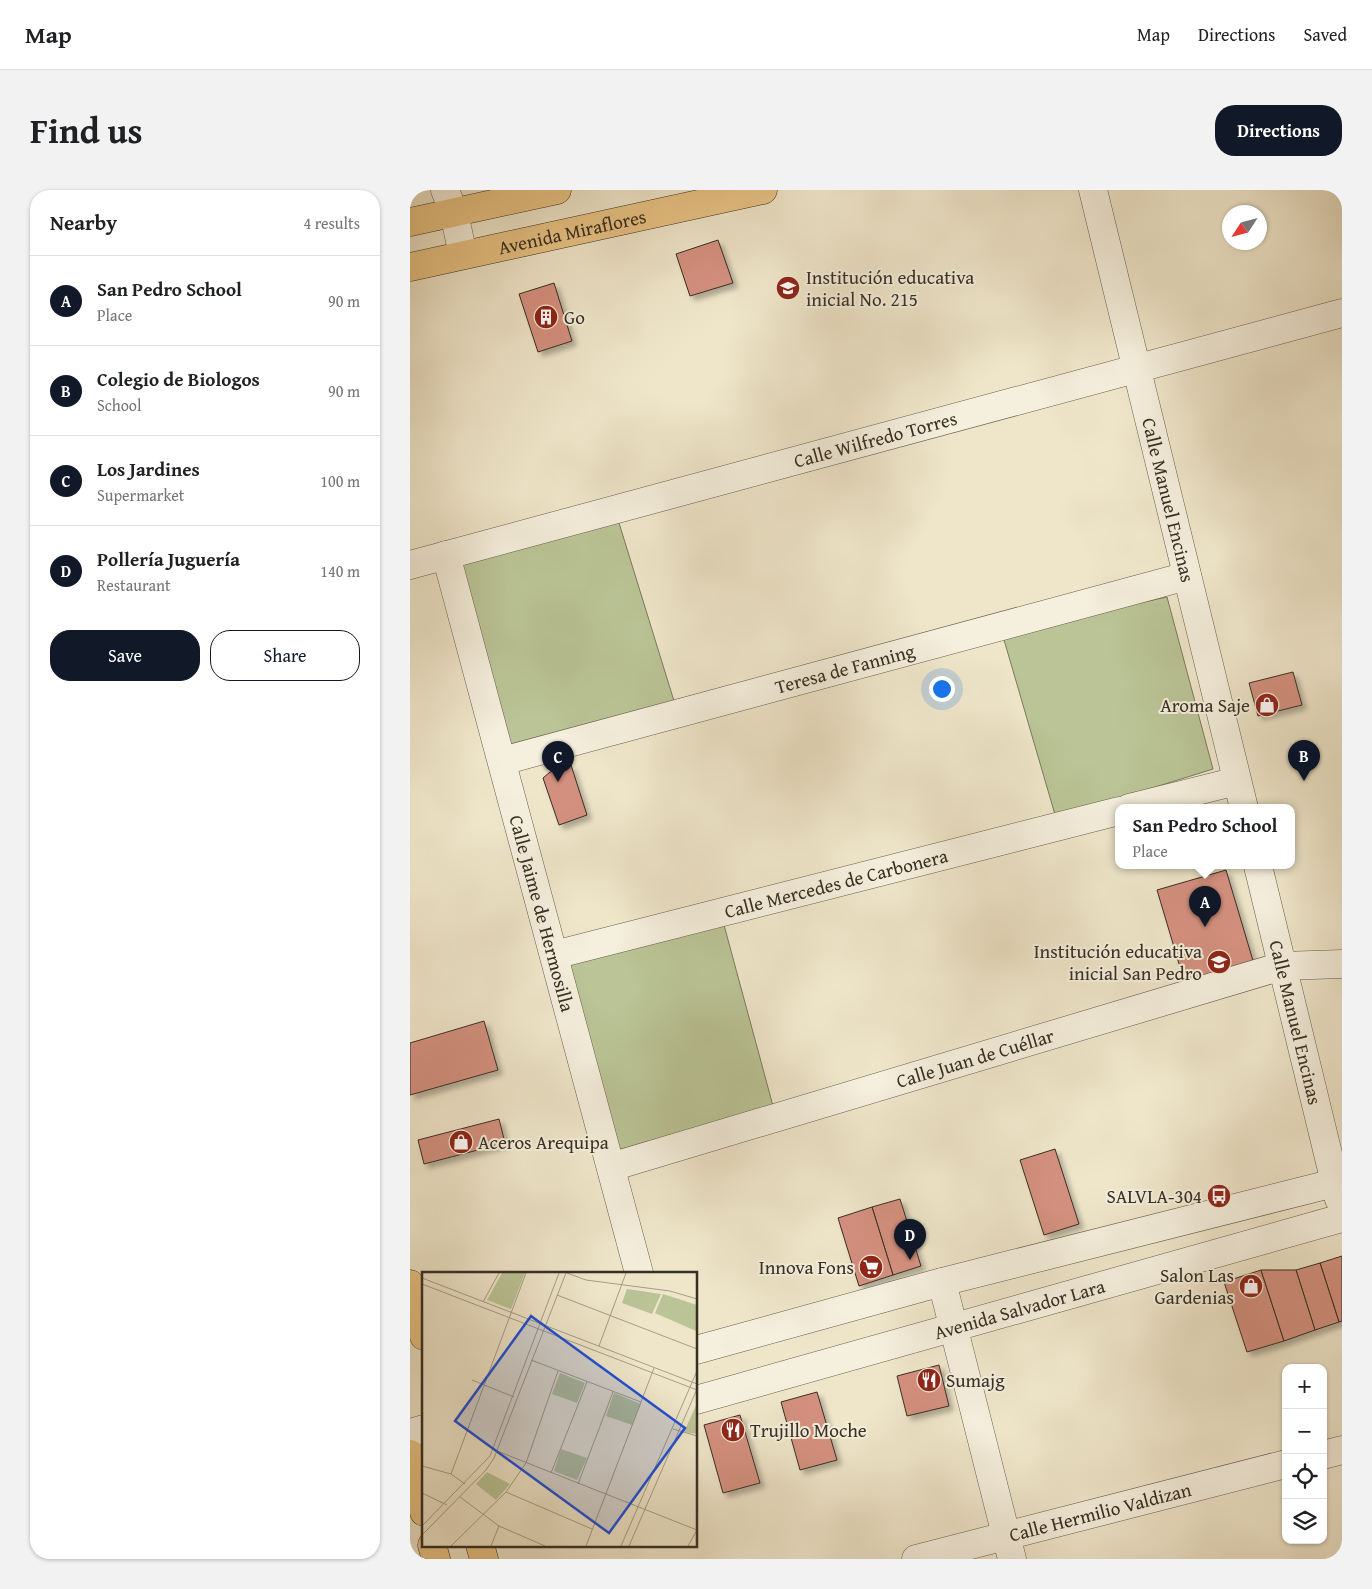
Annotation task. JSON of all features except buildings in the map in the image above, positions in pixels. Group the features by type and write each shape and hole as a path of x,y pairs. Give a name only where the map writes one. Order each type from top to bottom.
{"main road":[{"path":"410,222 449,201 557,190"},
{"name":"Avenida Miraflores","path":"410,268 763,190"},
{"path":"410,1284 422,1321"},
{"path":"415,1470 422,1503"},
{"path":"432,1546 436,1559"},
{"path":"480,1546 484,1559"}],"street":[{"name":"Calle Manuel Encinas","path":"1093,190 1243,804"},
{"path":"449,201 463,255"},
{"name":"Calle Wilfredo Torres","path":"410,565 1342,314"},
{"name":"Calle Jaime de Hermosilla","path":"446,555 639,1272"},
{"name":"Teresa de Fanning","path":"502,761 1187,576"},
{"path":"1145,804 1237,781"},
{"name":"Calle Mercedes de Carbonera","path":"554,955 1115,812"},
{"name":"Calle Manuel Encinas","path":"1259,869 1340,1191"},
{"name":"Calle Juan de Cuéllar","path":"611,1167 1282,966 1342,964"},
{"path":"698,1349 942,1282 1340,1191"},
{"name":"Avenida Salvador Lara","path":"698,1399 1342,1218"},
{"path":"942,1282 1009,1547"},
{"path":"1327,1454 1342,1450"},
{"name":"Calle Hermilio Valdizan","path":"916,1559 1009,1547 1282,1465"}],"green space":[{"path":"615,510 674,701 508,749 457,548"},
{"path":"1167,597 1213,769 1056,818 1002,633"},
{"path":"724,925 773,1106 618,1150 569,962"}],"place":[{"name":"Institución educativa inicial No. 215","path":"788,288"},
{"name":"Go","path":"546,317"},
{"name":"Aroma Saje","path":"1267,705"},
{"name":"Colegio de Biologos","path":"1304,781"},
{"name":"Los Jardines","path":"558,782"},
{"name":"San Pedro School","path":"1205,927"},
{"name":"Institución educativa inicial San Pedro","path":"1219,962"},
{"name":"Aceros Arequipa","path":"461,1142"},
{"name":"SALVLA-304","path":"1219,1196"},
{"name":"Pollería Juguería","path":"910,1260"},
{"name":"Innova Fons","path":"871,1267"},
{"name":"Salon Las Gardenias","path":"1251,1286"},
{"name":"Sumajg","path":"929,1380"},
{"name":"Trujillo Moche","path":"733,1430"}]}
